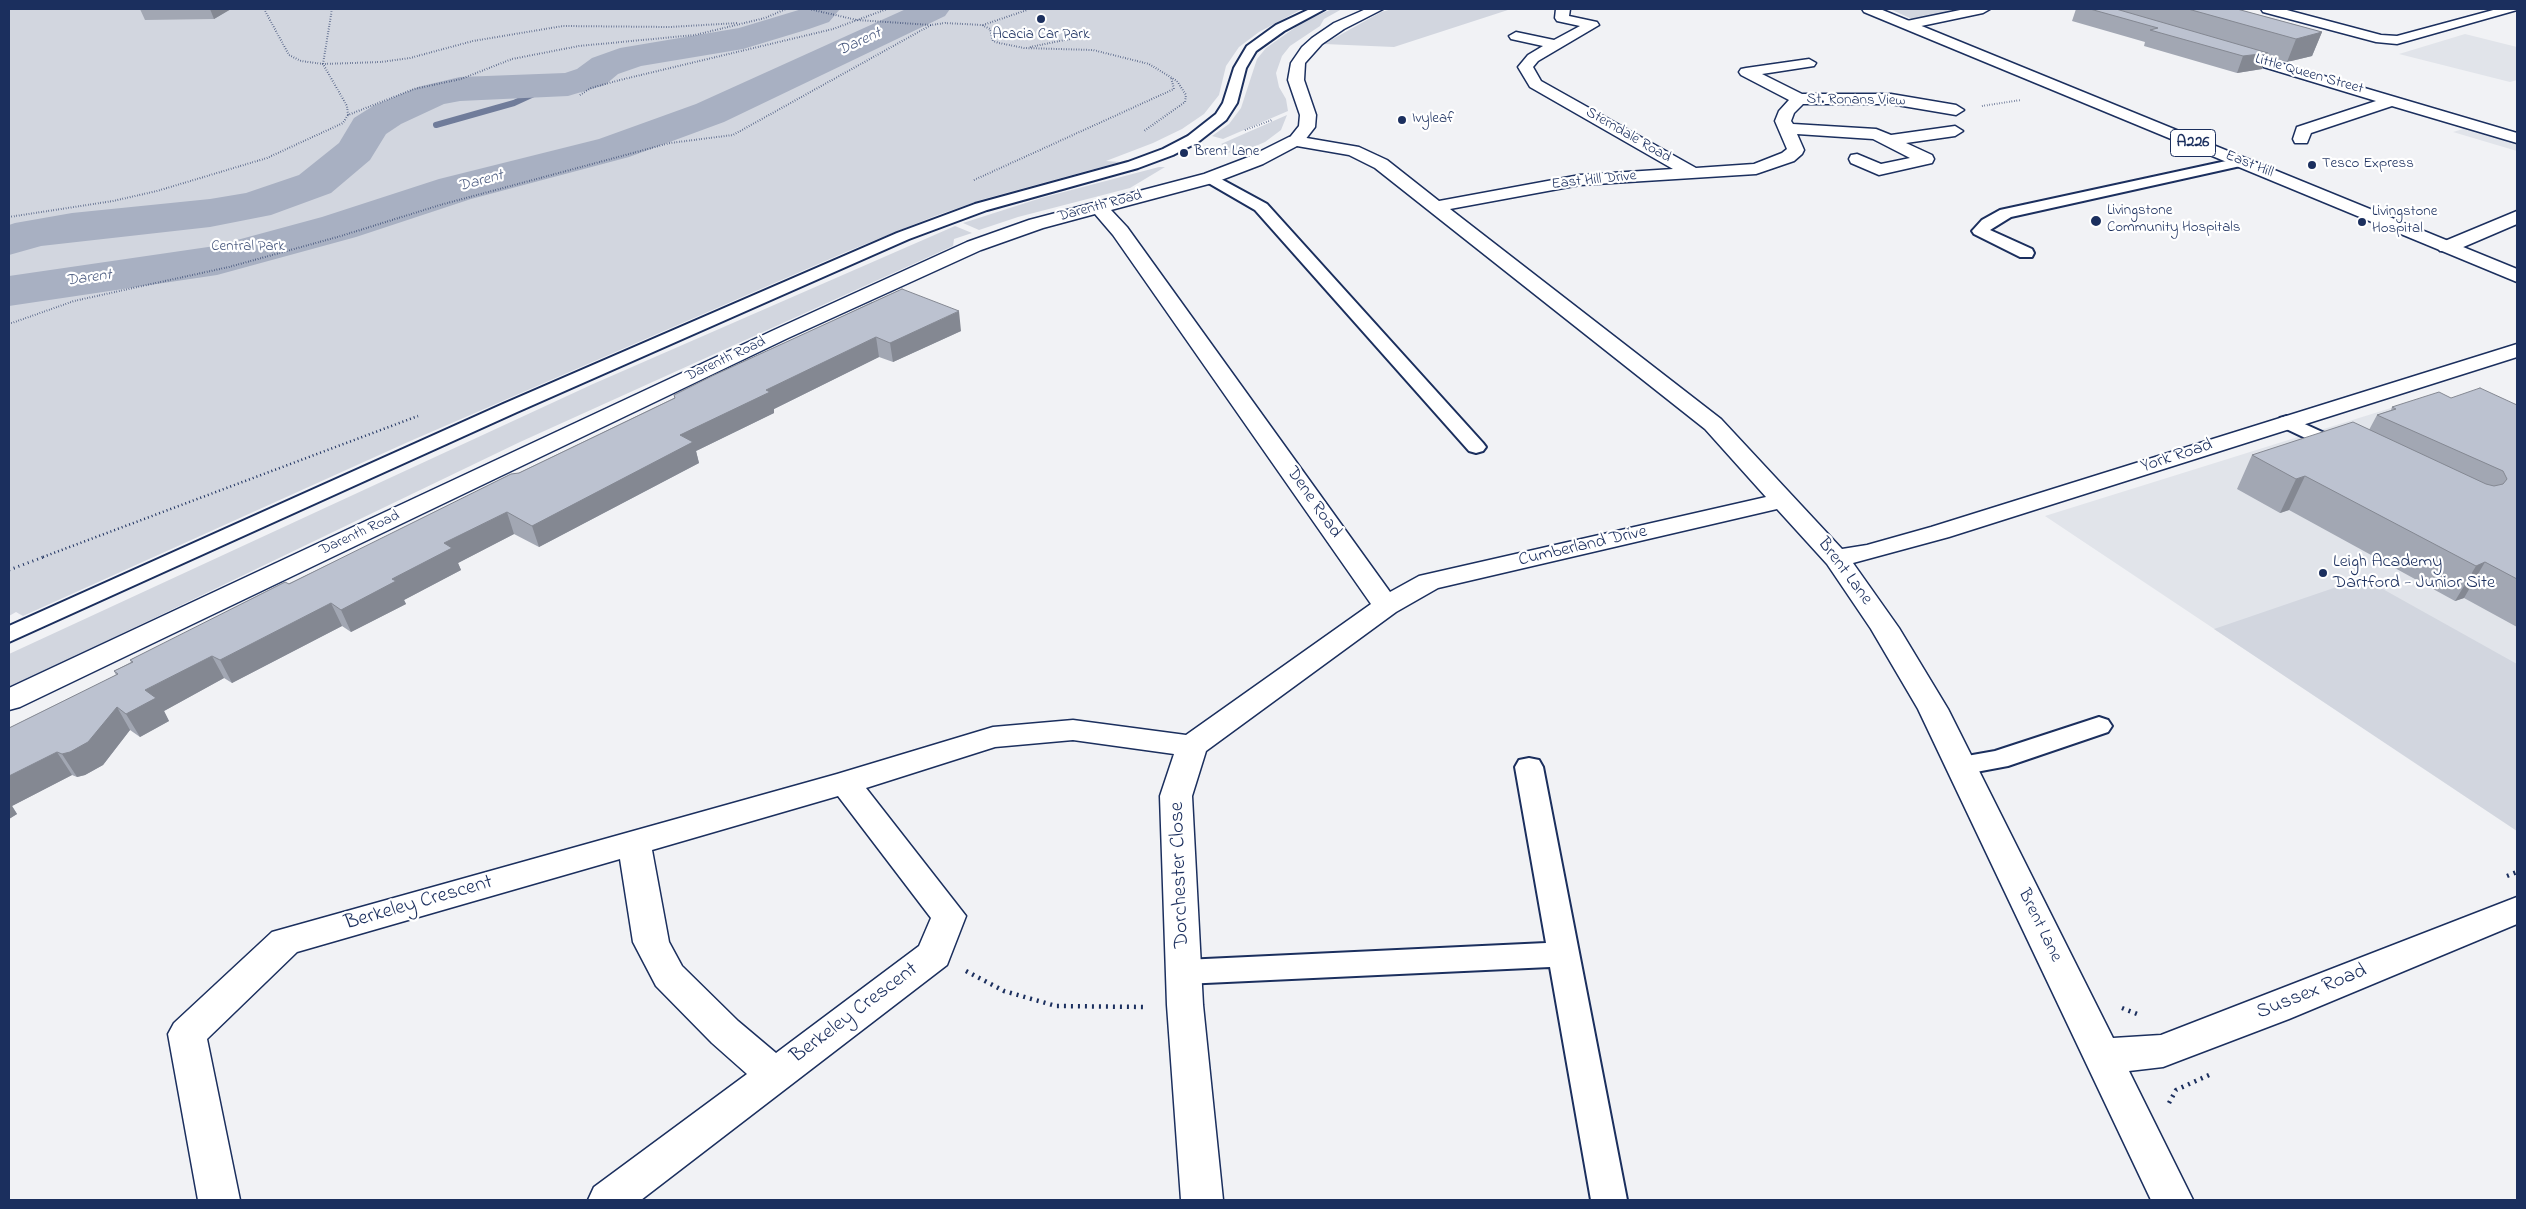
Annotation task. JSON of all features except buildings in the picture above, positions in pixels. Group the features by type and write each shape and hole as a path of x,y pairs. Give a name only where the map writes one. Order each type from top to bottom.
{"street":[{"path":"1295,141 1307,127 1308,115 1296,80 1298,63 1307,50 1317,41 1339,26 1376,9"},
{"path":"1534,58 1599,22 1562,18 1563,9"},
{"name":"East Hill","path":"1869,9 2517,276"},
{"path":"1907,25 1983,9"},
{"path":"2268,9 2381,39 2397,40 2510,9"},
{"path":"1516,36 1556,46"},
{"name":"Little Queen Street","path":"2216,48 2517,138"},
{"path":"1534,58 1557,61"},
{"name":"Sterndale Road","path":"1534,58 1525,66 1535,84 1692,173"},
{"path":"1799,99 1746,72 1809,63"},
{"name":"St. Ronans View","path":"1756,169 1788,157 1796,150 1783,121 1787,112 1799,99 1891,99 1956,110"},
{"name":"Little Queen Street","path":"2301,139 2303,130 2394,100"},
{"name":"Little Queen Street","path":"2340,118 2366,125"},
{"path":"1788,129 1876,134 1926,160 1879,170 1857,159"},
{"path":"1888,140 1955,131"},
{"name":"Darenth Road","path":"9,700 781,334 974,246 1036,224 1210,178 1257,160 1295,141"},
{"name":"Brent Lane","path":"1295,141 1340,148 1368,156 1713,424 1785,500 1836,558 1890,636 1933,709 2172,1200"},
{"name":"East Hill Drive","path":"1434,207 1580,180 1756,169"},
{"name":"Dene Road","path":"1099,207 1120,231 1386,606"},
{"path":"2447,247 2517,218"},
{"name":"York Road","path":"1836,558 1870,552 1940,532 2517,350"},
{"name":"Cumberland Drive","path":"1386,606 1430,582 1785,500"},
{"path":"1192,746 1386,606"},
{"name":"Berkeley Crescent","path":"219,1200 187,1034 284,942 845,783 993,737 1072,730 1192,746"},
{"name":"Dorchester Close","path":"1192,746 1176,796 1184,989 1202,1200"},
{"name":"Berkeley Crescent","path":"609,1200 934,955 949,916 845,783"},
{"path":"634,843 651,942 669,976 725,1032 775,1075"},
{"name":"Sussex Road","path":"2101,1054 2163,1051 2276,1008 2517,910"}],"lane":[{"path":"9,635 492,416 903,236 981,207 1126,167 1168,152 1193,139 1221,117 1230,103 1240,68 1251,49 1274,32 1319,9"},
{"path":"2026,253 1980,231 1988,223 2006,213 2240,162"},
{"path":"1210,178 1262,207 1476,447"},
{"path":"2286,422 2362,458"},
{"path":"1960,766 1998,760 2099,726"},
{"path":"1529,767 1608,1200"},
{"path":"1184,989 1563,954"}],"path":[{"path":"264,9 289,55 301,60 323,64 391,61 473,41 563,26 670,27 746,22"},
{"path":"332,9 323,64 347,106 348,115"},
{"path":"9,217 113,201 157,191 267,158 312,139 343,123 348,115 414,89 451,82 512,59 545,51 695,35 780,13 786,9"},
{"path":"809,9 857,20 923,25 945,23 982,25 1027,10"},
{"path":"580,95 591,88 613,82 833,29 887,9"},
{"path":"9,324 74,301 229,267 342,236 440,205 670,143 733,134 931,25"},
{"path":"982,25 990,29 993,41 1024,48 1073,49 1114,54 1149,64 1171,78 1184,90 1184,102 1140,134"},
{"path":"1024,48 1090,35"},
{"path":"968,183 1174,89 1171,78"},
{"path":"1956,110 2071,93"},
{"path":"1004,167 1009,170"},
{"path":"9,570 426,413"},
{"path":"2500,879 2517,872"},
{"path":"934,955 1004,992 1056,1006 1133,1008 1184,989"},
{"path":"2116,1004 2127,1011 2145,1015"},
{"path":"2170,1108 2169,1101 2176,1090 2216,1071"}],"shaded area":[{"path":"2465,34 2517,47 2517,80 2510,82 2399,54"},
{"path":"2470,127 2517,141 2517,151 2453,132"},
{"name":"Leigh Academy Dartford - Junior Site","path":"2423,398 2517,442 2517,831 2045,516"}],"green space":[{"name":"Central Park","path":"9,9 1302,9 1259,32 1239,47 1226,66 1219,95 1204,114 1182,129 1153,143 1106,161 1120,162 984,199 935,216 846,252 408,442 23,616 16,612 9,616"},
{"path":"1332,9 1342,9 1324,19 1320,26 1290,46 1282,56 1276,73 1279,87 1286,99 1288,111 1223,139 1212,136 1229,124 1241,108 1257,59 1266,48 1303,22"},
{"path":"1392,9 1511,9 1394,47 1324,44 1381,12"},
{"path":"1890,9 1967,9 1914,20"},
{"path":"1287,115 1281,130 1265,142 1237,154 1227,152 1229,149 1221,144"},
{"path":"1165,167 1130,188 1018,217 979,230 963,223 1041,198"},
{"path":"955,226 972,233 954,239 953,246 520,442 9,688 9,654 593,384"},
{"path":"2363,578 2517,664 2517,831 2214,629"}],"waterway":[{"name":"Darent","path":"9,241 32,233 72,227 210,213 255,205 315,184 355,151 369,127 387,115 432,95 460,89 568,84 591,77 605,66 633,56 743,38 817,15 823,9"},
{"name":"Darent","path":"9,291 217,260 339,227 455,189 614,148 710,113 933,9"},
{"path":"436,125 514,103 551,86"}],"place":[{"name":"Acacia Car Park","path":"1041,19"},
{"name":"Ivyleaf","path":"1402,120"},
{"name":"Brent Lane","path":"1184,153"},
{"name":"Tesco Express","path":"2312,165"},
{"name":"Livingstone Community Hospitals","path":"2096,221"},
{"name":"Livingstone Hospital","path":"2362,222"},
{"name":"Leigh Academy Dartford - Junior Site","path":"2323,573"}]}
